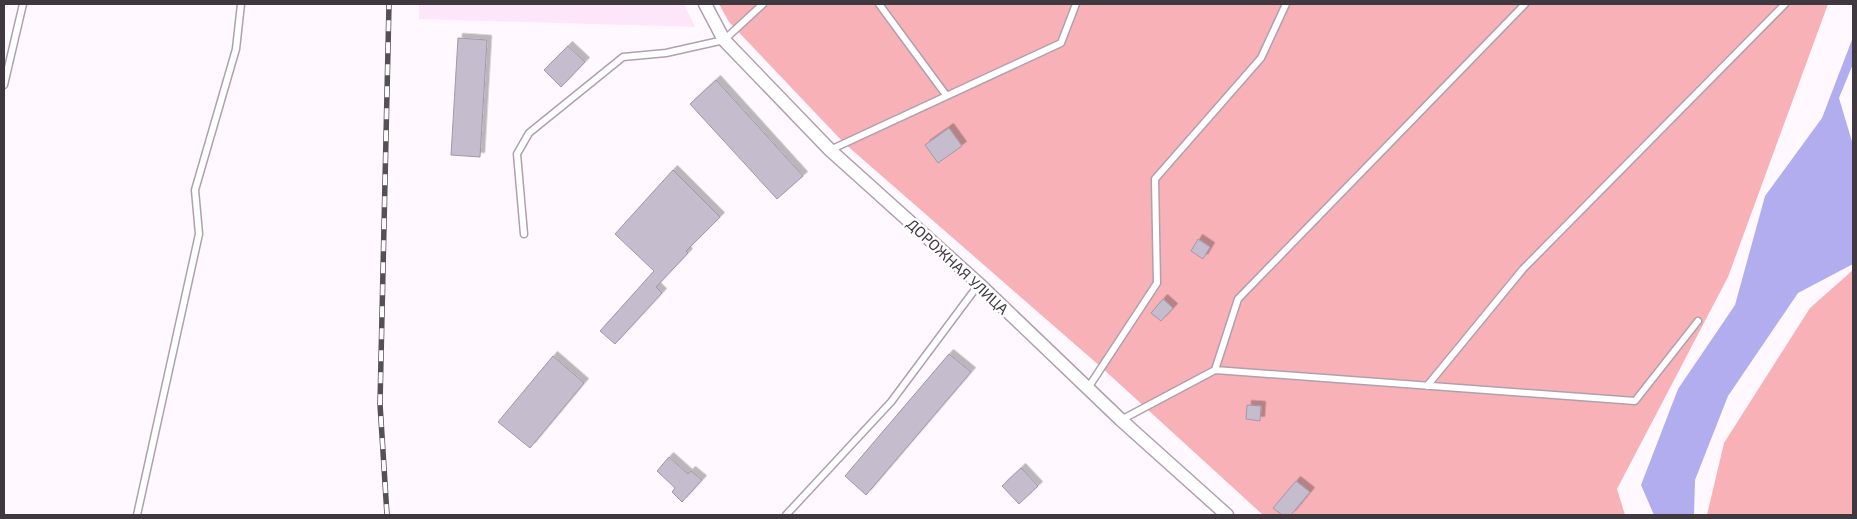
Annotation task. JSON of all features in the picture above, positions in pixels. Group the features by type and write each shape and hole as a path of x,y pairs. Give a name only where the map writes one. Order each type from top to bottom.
{"street":[{"name":"ДОРОЖНАЯ УЛИЦА","path":"705,4 724,40 830,150 979,284 1121,420 1227,515"}],"lane":[{"path":"4,85 23,4"},
{"path":"137,515 199,234 195,190 236,49 241,4"},
{"path":"524,234 517,154 529,133 622,57 666,53 724,40 763,4"},
{"path":"879,4 946,95"},
{"path":"830,150 1061,43 1076,4"},
{"path":"1088,388 1157,284 1155,179 1261,58 1286,4"},
{"path":"1215,370 1238,299 1526,4"},
{"path":"1427,386 1524,269 1785,4"},
{"path":"786,515 891,402 979,284"},
{"path":"1121,420 1215,370 1635,401 1698,321"}],"shaded area":[{"path":"419,4 684,4 695,27 419,19"},
{"path":"719,4 1828,4 1728,277 1617,489 1625,515 1263,515 1101,367 844,143 729,22"},
{"path":"1853,37 1853,64 1839,98 1853,145 1853,264 1798,293 1728,396 1695,480 1694,515 1654,515 1641,485 1678,389 1735,305 1765,196 1822,118"},
{"path":"1853,270 1853,515 1707,515 1724,443 1810,308"}],"building":[{"path":"458,38 487,40 480,157 451,155"},
{"path":"568,46 585,62 561,87 544,70"},
{"path":"716,80 803,176 777,199 690,104"},
{"path":"949,128 962,146 938,163 925,145"},
{"path":"673,170 720,217 686,251 688,253 656,287 662,293 615,344 600,331 654,271 615,234"},
{"path":"1198,239 1210,247 1203,259 1191,251"},
{"path":"1163,299 1173,308 1161,321 1151,313"},
{"path":"949,354 971,372 866,495 845,476"},
{"path":"553,356 584,383 530,448 498,422"},
{"path":"1247,405 1261,406 1260,421 1246,419"},
{"path":"669,457 688,474 691,471 702,480 682,502 672,492 675,488 657,471"},
{"path":"1021,468 1038,486 1019,504 1002,486"},
{"path":"1296,481 1310,492 1291,515 1282,515 1273,508"}],"railway":[{"path":"387,515 380,404 389,4"}]}
